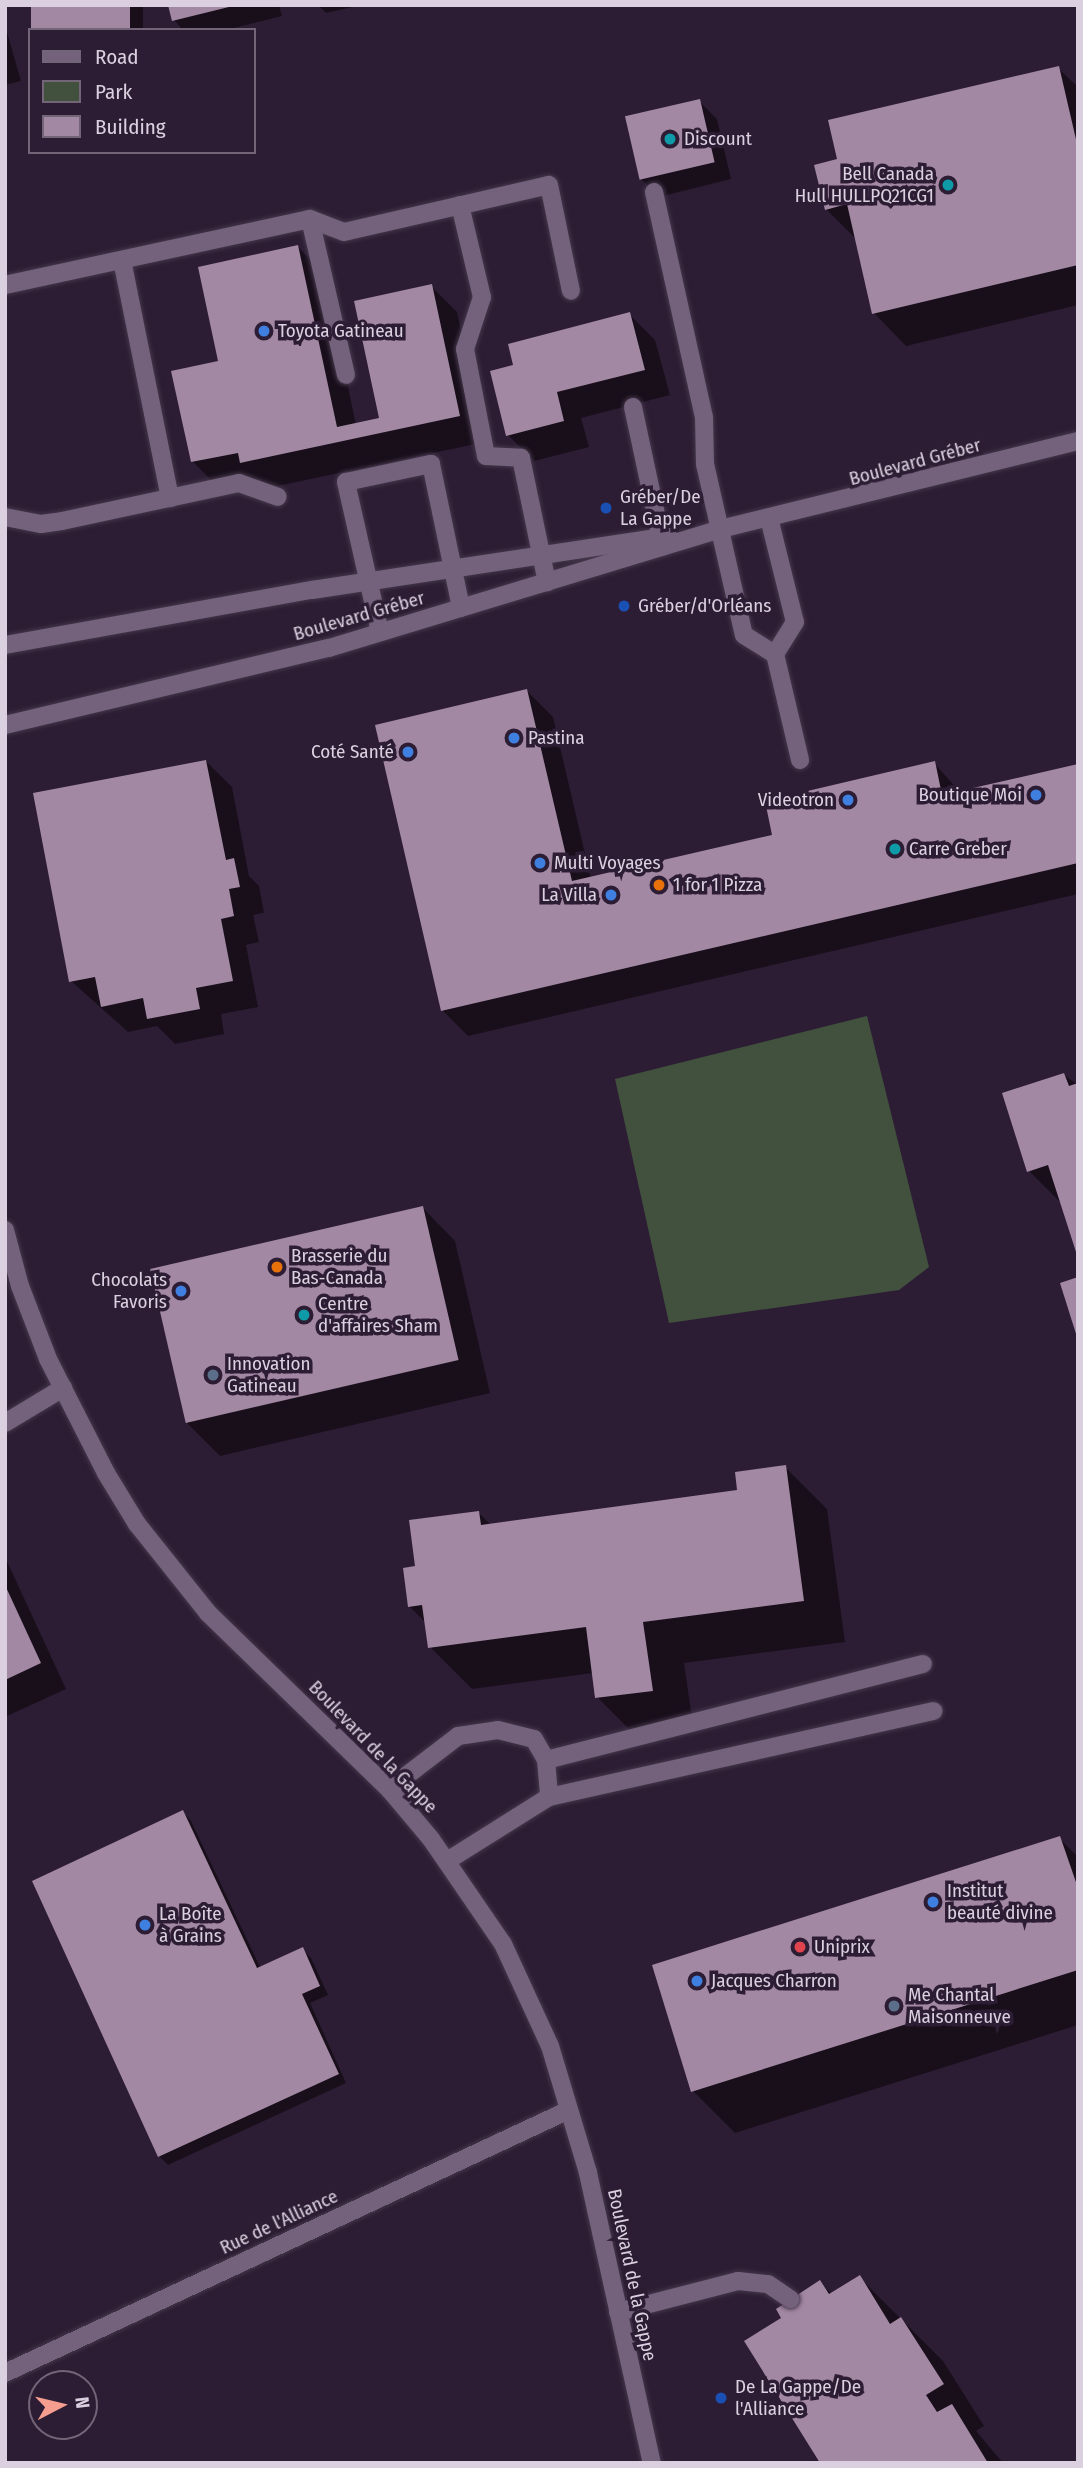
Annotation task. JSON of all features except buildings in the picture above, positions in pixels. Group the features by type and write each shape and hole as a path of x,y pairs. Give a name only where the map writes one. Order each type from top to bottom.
{"street":[{"path":"5,285 310,219 344,232 549,185 571,291"},
{"path":"654,192 704,417 705,464 744,635 775,654 800,760"},
{"path":"460,205 481,297 464,348 486,456 521,458 547,582"},
{"path":"310,219 346,375"},
{"path":"122,260 170,498"},
{"path":"633,407 662,542"},
{"name":"Boulevard Gréber","path":"5,645 453,568 662,542 1078,441"},
{"path":"380,632 346,482 431,464 461,608"},
{"path":"5,517 52,523 239,483 278,497"},
{"path":"769,518 795,622 775,654"},
{"name":"Boulevard Gréber","path":"5,724 380,632 547,582 662,542"},
{"name":"Boulevard de la Gappe","path":"5,1230 20,1286 63,1388 106,1473 172,1573 389,1789 447,1861 503,1944 527,1993 569,2110 652,2463"},
{"path":"5,1423 63,1388"},
{"path":"546,1760 923,1664"},
{"path":"447,1861 549,1797 933,1711"},
{"path":"389,1789 458,1736 498,1730 534,1739 546,1760 549,1797"},
{"name":"Rue de l'Alliance","path":"5,2373 569,2110"},
{"path":"618,2312 738,2281 768,2284 790,2300"}],"green space":[{"path":"867,1016 929,1267 899,1290 669,1323 615,1079"}],"place":[{"name":"Discount","path":"670,139"},
{"name":"Bell Canada Hull HULLPQ21CG1","path":"948,185"},
{"name":"Toyota Gatineau","path":"264,331"},
{"name":"Gréber/De La Gappe","path":"606,508"},
{"name":"Gréber/d'Orléans","path":"624,606"},
{"name":"Pastina","path":"514,738"},
{"name":"Coté Santé","path":"408,752"},
{"name":"Boutique Moi","path":"1036,795"},
{"name":"Videotron","path":"848,800"},
{"name":"Carre Greber","path":"895,849"},
{"name":"Multi Voyages","path":"540,863"},
{"name":"1 for 1 Pizza","path":"659,885"},
{"name":"La Villa","path":"611,895"},
{"name":"Brasserie du Bas-Canada","path":"277,1267"},
{"name":"Chocolats Favoris","path":"181,1291"},
{"name":"Centre d'affaires Sham","path":"304,1315"},
{"name":"Innovation Gatineau","path":"213,1375"},
{"name":"Institut beauté divine","path":"933,1902"},
{"name":"La Boîte à Grains","path":"145,1925"},
{"name":"Uniprix","path":"800,1947"},
{"name":"Jacques Charron","path":"697,1981"},
{"name":"Me Chantal Maisonneuve","path":"894,2006"},
{"name":"De La Gappe/De l'Alliance","path":"721,2398"}]}
